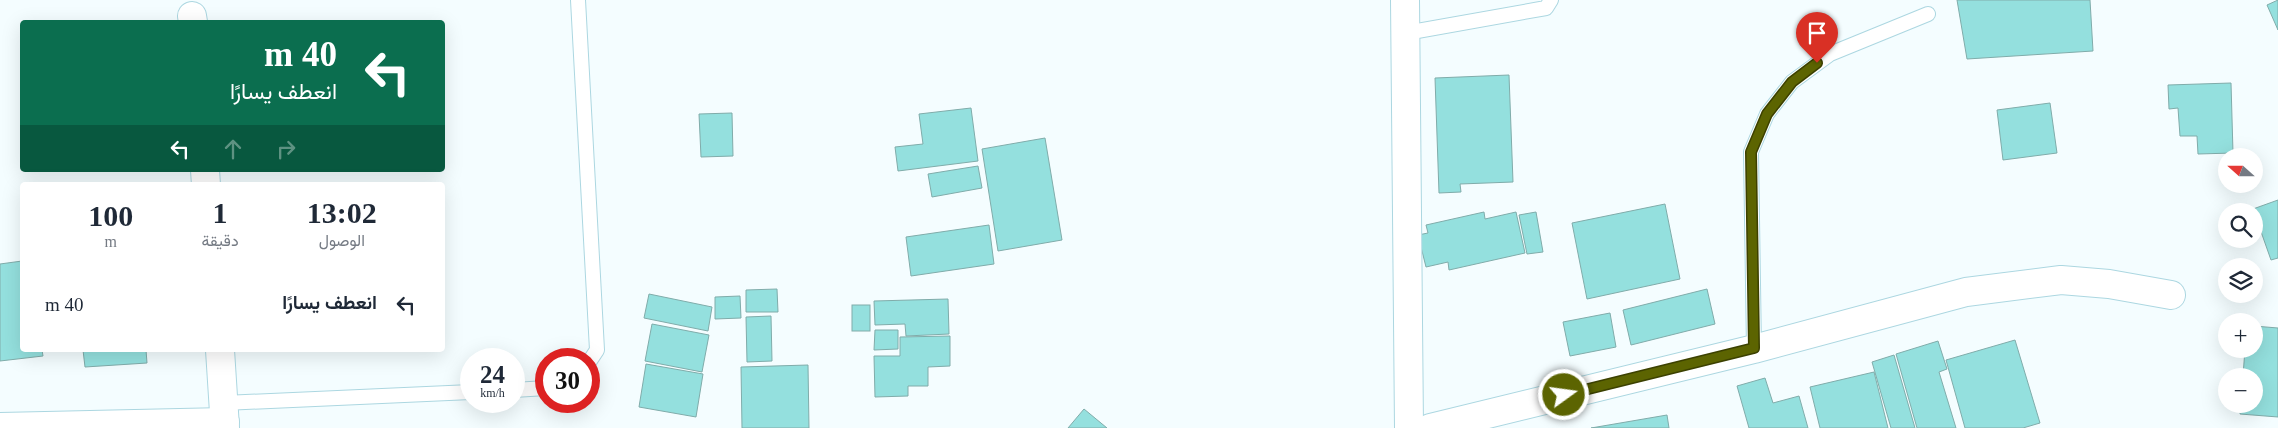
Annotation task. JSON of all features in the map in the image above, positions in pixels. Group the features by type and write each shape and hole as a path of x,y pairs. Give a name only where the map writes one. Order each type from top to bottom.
{"street":[{"path":"1405,0 1409,428"},
{"path":"1430,428 1754,348 1966,292 2061,280 2099,283 2171,295"},
{"path":"0,427 225,418 220,352"}],"lane":[{"path":"578,0 597,348"},
{"path":"1406,34 1546,8 1550,0"},
{"path":"1754,348 1751,152 1767,114 1792,82 1830,54 1928,14"},
{"path":"225,418 460,393"}],"building":[{"path":"1957,0 2090,0 2093,51 1967,59"},
{"path":"2278,0 2278,30 2267,5"},
{"path":"1509,75 1513,182 1460,184 1461,192 1439,193 1435,78"},
{"path":"2231,83 2233,148 2218,148 2218,153 2198,154 2197,136 2180,136 2178,108 2169,109 2168,85"},
{"path":"2050,103 2057,153 2003,160 1997,110"},
{"path":"971,108 978,161 898,171 895,147 923,144 919,114"},
{"path":"732,113 733,156 701,157 699,114"},
{"path":"1045,138 1062,240 998,251 982,149"},
{"path":"978,166 982,188 932,197 928,174"},
{"path":"2278,200 2278,258 2271,260 2263,237 2263,205"},
{"path":"1665,204 1680,279 1587,299 1572,223"},
{"path":"1484,212 1485,219 1516,212 1525,253 1449,270 1448,262 1426,267 1418,235 1428,233 1426,225"},
{"path":"1536,212 1543,252 1527,254 1519,215"},
{"path":"989,225 994,264 911,276 906,237"},
{"path":"20,261 20,352 42,352 43,356 0,361 0,264"},
{"path":"777,289 778,312 746,312 746,290"},
{"path":"1707,289 1715,324 1631,345 1623,310"},
{"path":"649,294 712,307 708,331 644,318"},
{"path":"740,296 741,318 715,319 715,297"},
{"path":"948,299 949,334 906,336 905,324 875,325 874,301"},
{"path":"852,305 870,305 870,331 852,331"},
{"path":"1610,313 1616,347 1570,356 1563,322"},
{"path":"771,316 772,361 747,362 746,317"},
{"path":"652,324 709,335 702,372 645,361"},
{"path":"2263,327 2278,328 2278,417 2240,414 2263,413 2263,368 2244,368 2244,358 2263,358"},
{"path":"875,330 898,330 898,349 874,350"},
{"path":"950,336 950,366 928,367 928,386 908,386 908,396 875,397 874,356 900,356 900,337"},
{"path":"2015,340 2040,423 2023,428 1965,428 1946,360"},
{"path":"1938,341 1947,369 1939,372 1956,428 1917,428 1896,354"},
{"path":"83,352 146,352 147,363 85,367"},
{"path":"1894,355 1915,428 1891,428 1872,362"},
{"path":"646,364 703,374 696,417 639,407"},
{"path":"808,365 809,428 742,428 741,367"},
{"path":"1874,372 1888,428 1820,428 1810,387"},
{"path":"1765,378 1773,403 1799,396 1808,428 1749,428 1737,386"},
{"path":"1084,409 1107,428 1068,428"},
{"path":"1667,415 1669,428 1591,428"}],"route":[{"path":"1564,395 1754,348 1751,152 1767,114 1792,82 1817,63"}]}
